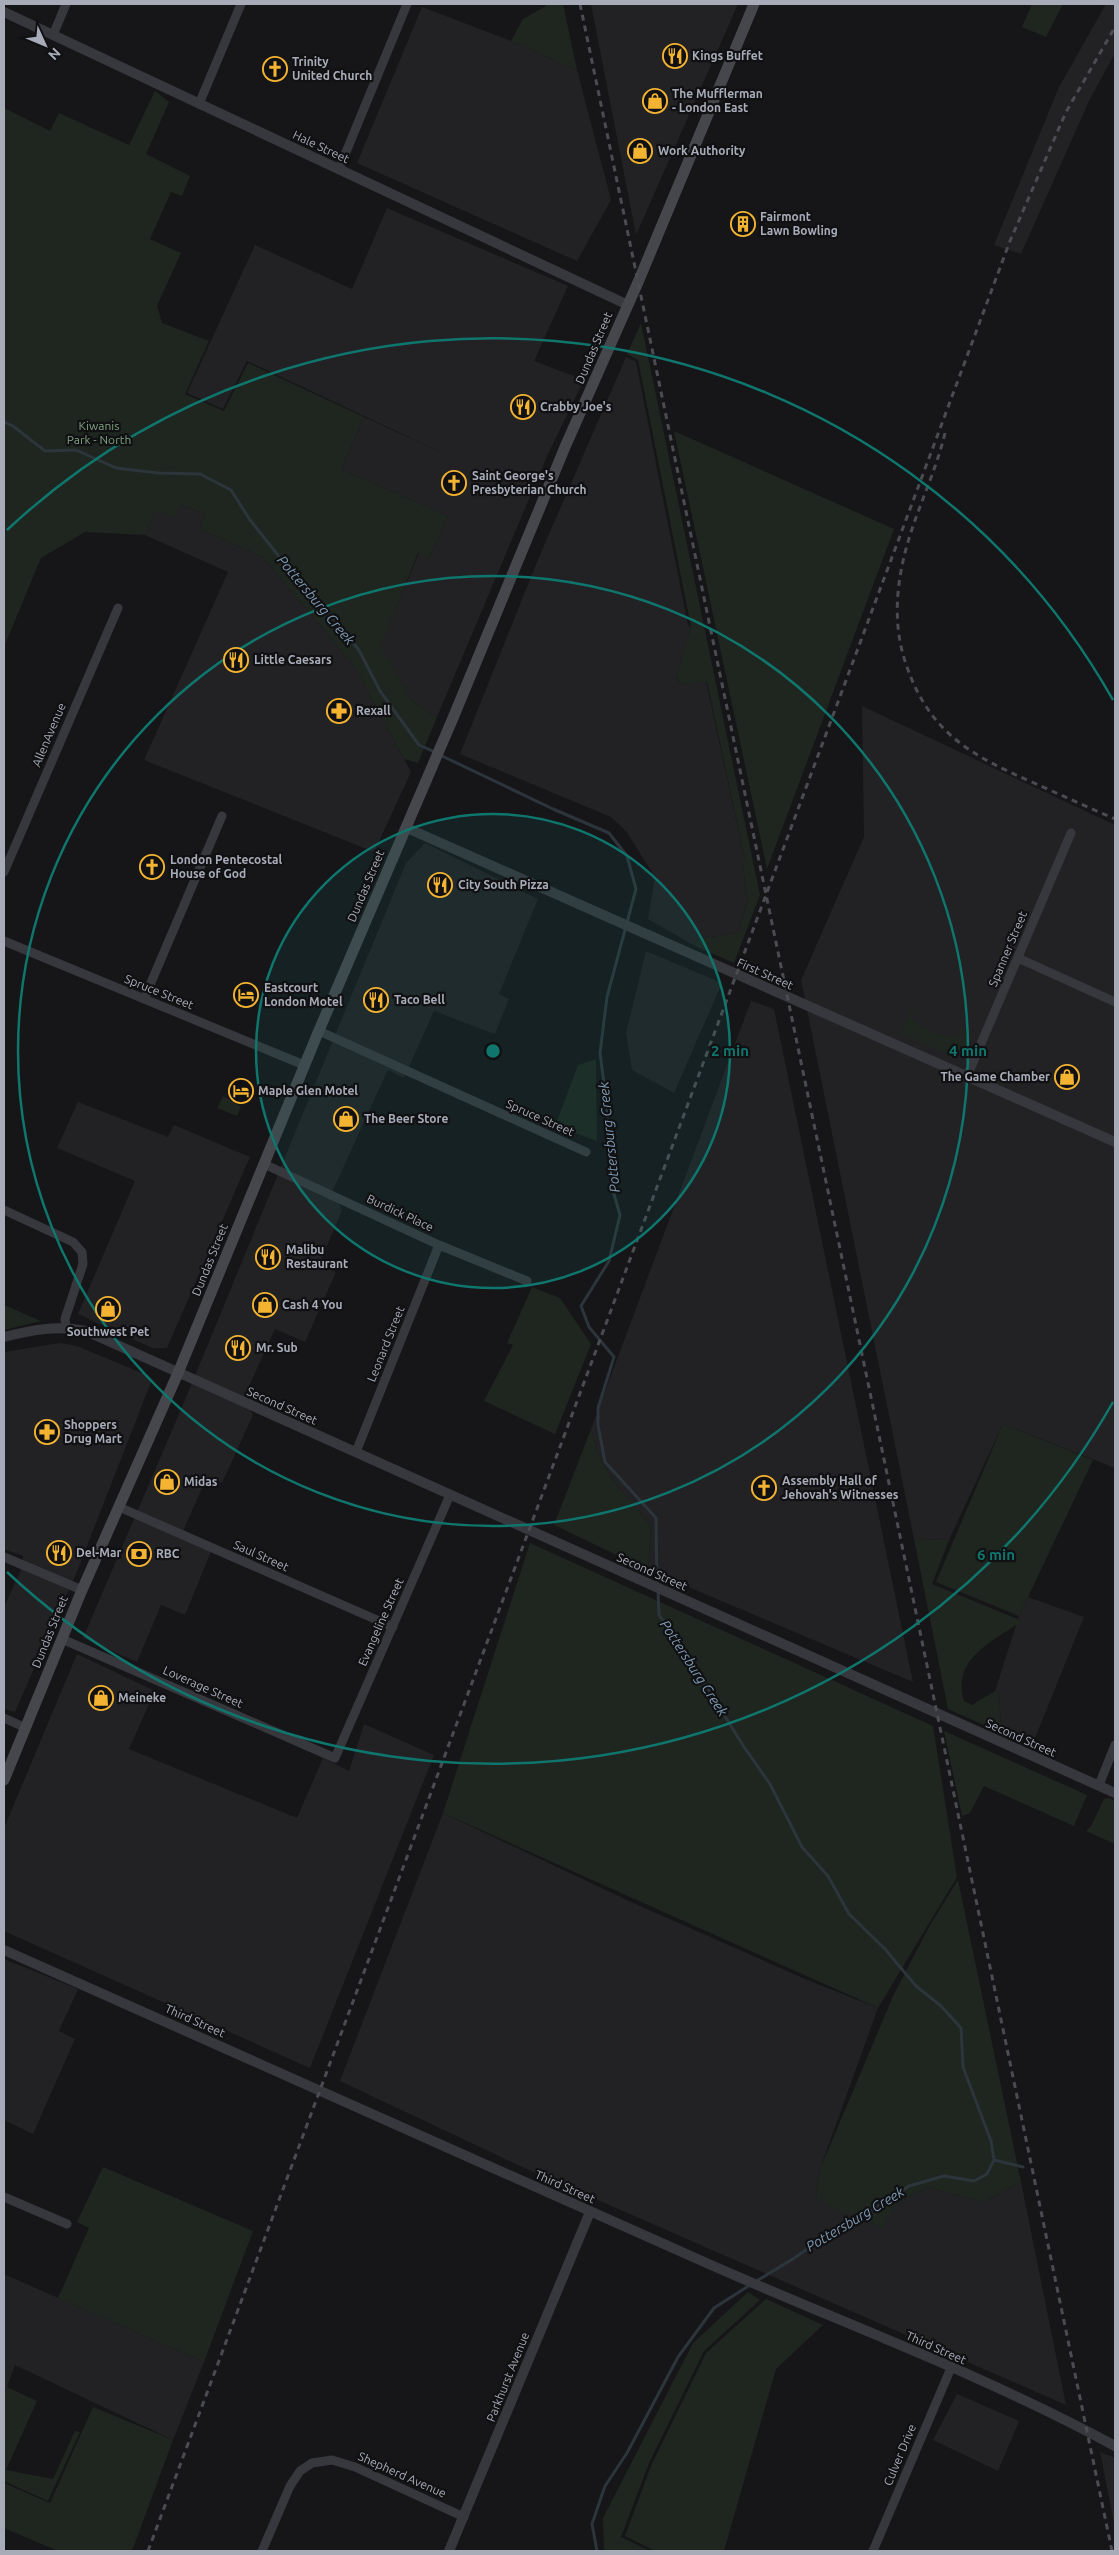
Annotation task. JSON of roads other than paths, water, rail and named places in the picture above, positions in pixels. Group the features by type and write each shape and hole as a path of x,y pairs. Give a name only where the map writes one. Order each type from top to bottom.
{"main road":[{"name":"Dundas Street","path":"4,1780 82,1590 178,1374 304,1065 407,828 565,447 628,305 754,4"}],"street":[{"path":"53,35 66,4"},
{"path":"200,104 241,4"},
{"path":"338,169 408,4"},
{"name":"Hale Street","path":"4,12 628,305"},
{"name":"AllenAvenue","path":"4,872 118,608"},
{"path":"144,999 222,816"},
{"name":"First Street","path":"407,828 641,931 758,985 968,1074 1115,1142"},
{"name":"Spanner Street","path":"968,1074 1071,833"},
{"name":"Spruce Street","path":"4,942 304,1065"},
{"path":"1018,958 1115,1002"},
{"name":"Spruce Street","path":"319,1032 586,1152"},
{"name":"Burdick Place","path":"264,1164 439,1245 527,1280"},
{"path":"4,1210 73,1242 82,1252 83,1264 65,1319 66,1327"},
{"name":"Leonard Street","path":"356,1452 439,1245"},
{"name":"Second Street","path":"4,1337 33,1330 66,1327 86,1331 178,1374 1115,1793"},
{"name":"Evangeline Street","path":"334,1758 450,1495"},
{"name":"Saul Street","path":"119,1507 393,1627"},
{"path":"4,1557 82,1590"},
{"name":"Loverage Street","path":"62,1639 334,1758"},
{"path":"4,1718 26,1728"},
{"path":"1099,1785 1115,1745"},
{"name":"Third Street","path":"4,1950 590,2212 951,2368 1086,2430 1115,2446"},
{"path":"4,2197 67,2224"},
{"name":"Parkhurst Avenue","path":"449,2551 590,2212"},
{"name":"Culver Drive","path":"873,2551 951,2368"},
{"name":"Shepherd Avenue","path":"262,2551 290,2486 300,2471 312,2463 332,2460 355,2466 464,2517"}],"waterway":[{"name":"Pottersburg Creek","path":"4,422 13,426 45,451 76,450 116,468 158,473 200,474 231,490 250,520 305,589 342,627 360,652 380,691 419,745 435,752"},
{"name":"Pottersburg Creek","path":"440,755 553,809 609,833 627,856 636,889 607,997 600,1053 607,1107 611,1184 620,1215 609,1261 581,1306 589,1327 614,1357 598,1408 598,1425 605,1462 656,1518 657,1585"},
{"name":"Pottersburg Creek","path":"658,1591 659,1615 684,1650 744,1747 770,1784 802,1847 828,1876 849,1914 885,1949 916,1986 941,2006 961,2028 963,2067 991,2141 994,2160 987,2174 974,2181 944,2176 909,2186 865,2215 824,2237 755,2282"},
{"path":"994,2160 1023,2167"},
{"name":"Pottersburg Creek","path":"597,2551 592,2524 605,2486 627,2453 678,2357 714,2308 750,2285"}],"railway":[{"path":"580,4 1112,2551"},
{"path":"148,2551 1010,241 1066,112 1115,27"},
{"path":"945,433 906,549 898,591 897,617 900,642 907,667 917,690 941,726 972,752 1010,772 1115,819"}],"place":[{"name":"Kings Buffet","path":"675,56"},
{"name":"Trinity United Church","path":"275,69"},
{"name":"The Mufflerman - London East","path":"655,101"},
{"name":"Work Authority","path":"640,151"},
{"name":"Fairmont Lawn Bowling","path":"743,224"},
{"name":"Crabby Joe's","path":"523,407"},
{"name":"Saint George's Presbyterian Church","path":"454,483"},
{"name":"Little Caesars","path":"236,660"},
{"name":"Rexall","path":"339,711"},
{"name":"London Pentecostal House of God","path":"152,867"},
{"name":"City South Pizza","path":"440,885"},
{"name":"Eastcourt London Motel","path":"246,995"},
{"name":"Taco Bell","path":"376,1000"},
{"name":"The Game Chamber","path":"1067,1077"},
{"name":"Maple Glen Motel","path":"241,1091"},
{"name":"The Beer Store","path":"346,1119"},
{"name":"Malibu Restaurant","path":"268,1257"},
{"name":"Cash 4 You","path":"265,1305"},
{"name":"Southwest Pet","path":"108,1309"},
{"name":"Mr. Sub","path":"238,1348"},
{"name":"Shoppers Drug Mart","path":"47,1432"},
{"name":"Midas","path":"167,1482"},
{"name":"Assembly Hall of Jehovah's Witnesses","path":"764,1488"},
{"name":"Del-Mar","path":"59,1553"},
{"name":"RBC","path":"139,1554"},
{"name":"Meineke","path":"101,1698"}],"park label":[{"name":"Kiwanis Park - North","path":"99,433"}]}
